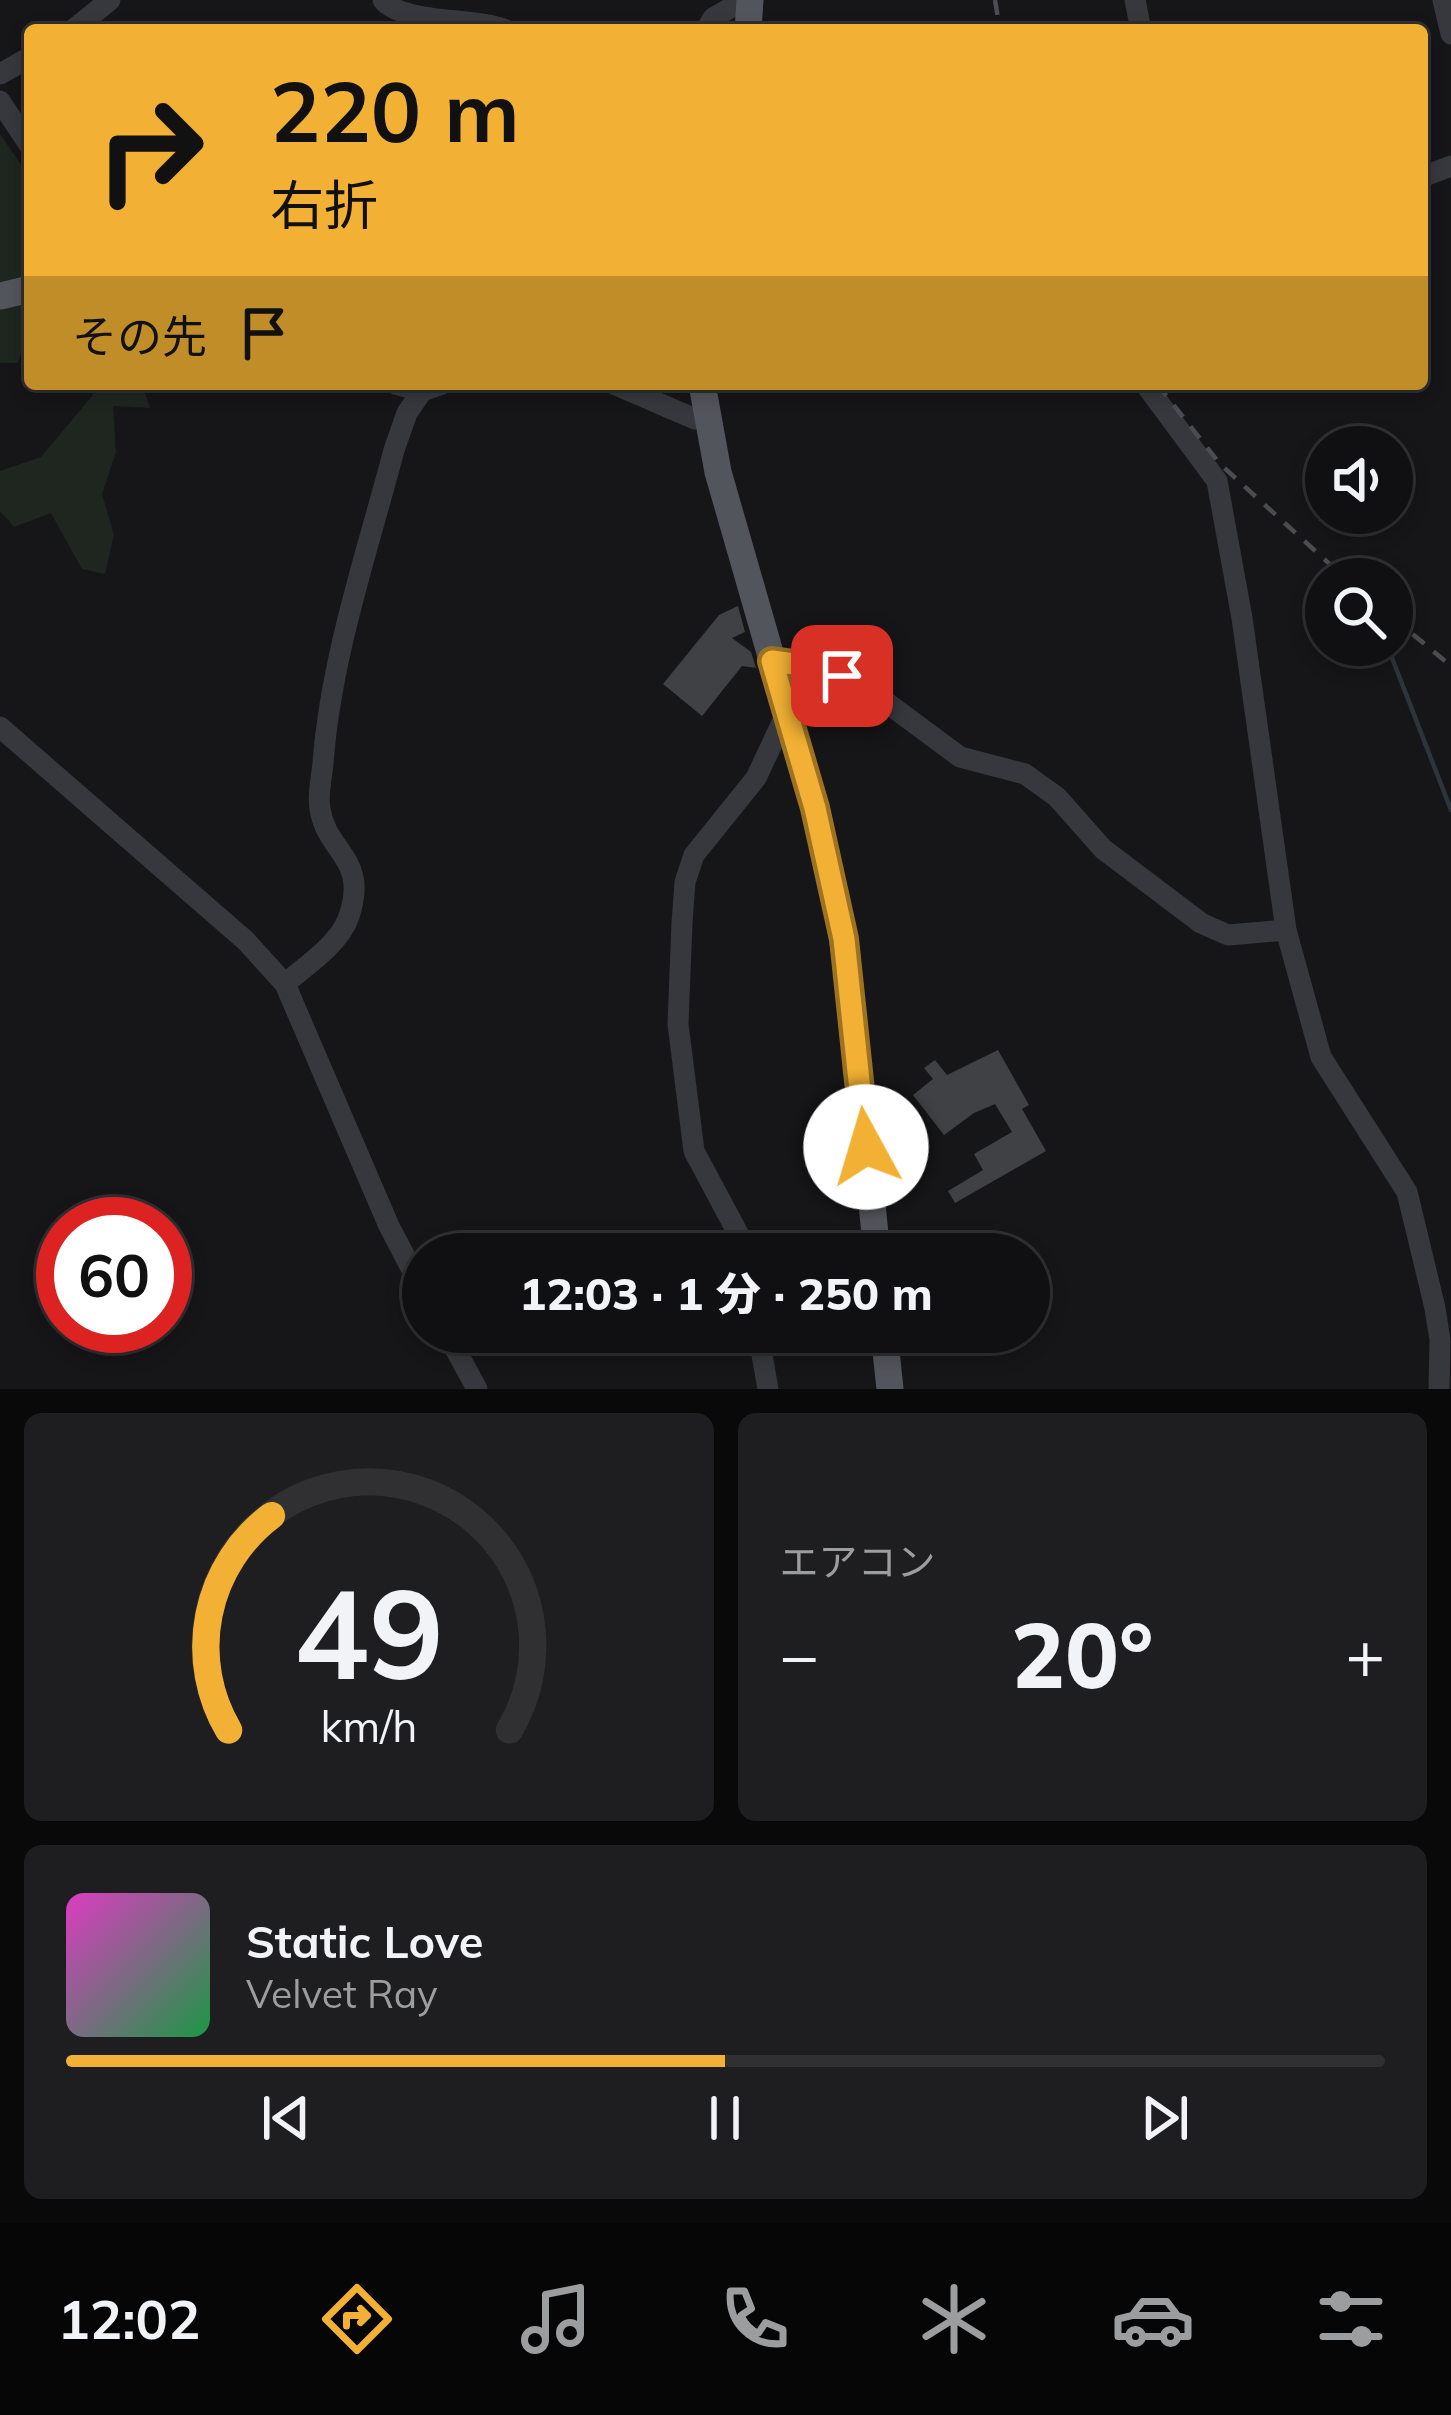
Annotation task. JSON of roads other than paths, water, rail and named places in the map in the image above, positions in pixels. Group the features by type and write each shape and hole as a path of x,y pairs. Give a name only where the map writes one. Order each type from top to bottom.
{"main road":[{"path":"703,390 705,418 815,808 844,939 875,1233"},
{"path":"886,1353 890,1389"}],"street":[{"path":"81,24 110,0"},
{"path":"383,0 405,14 489,24"},
{"path":"710,24 747,0"},
{"path":"1443,0 1451,34"},
{"path":"0,101 24,137"},
{"path":"285,984 338,936 353,898 354,873 348,857 327,829 319,808 326,718 394,450 407,413 429,390"},
{"path":"628,390 705,418"},
{"path":"1149,390 1217,481 1243,618 1286,930 1321,1057 1407,1192 1436,1308 1439,1389"},
{"path":"772,661 842,676 871,691 960,758 1025,774 1057,796 1103,849 1201,923 1228,935 1286,930"},
{"path":"738,1233 694,1151 678,1024 685,882 694,854 756,778 788,712"},
{"path":"0,727 246,941 285,984 402,1251"},
{"path":"457,1353 477,1389"},
{"path":"762,1353 768,1389"}],"waterway":[{"path":"1395,666 1451,810"}],"railway":[{"path":"995,0 999,24"},
{"path":"1162,390 1220,464 1323,558"},
{"path":"1413,634 1451,666"}]}
